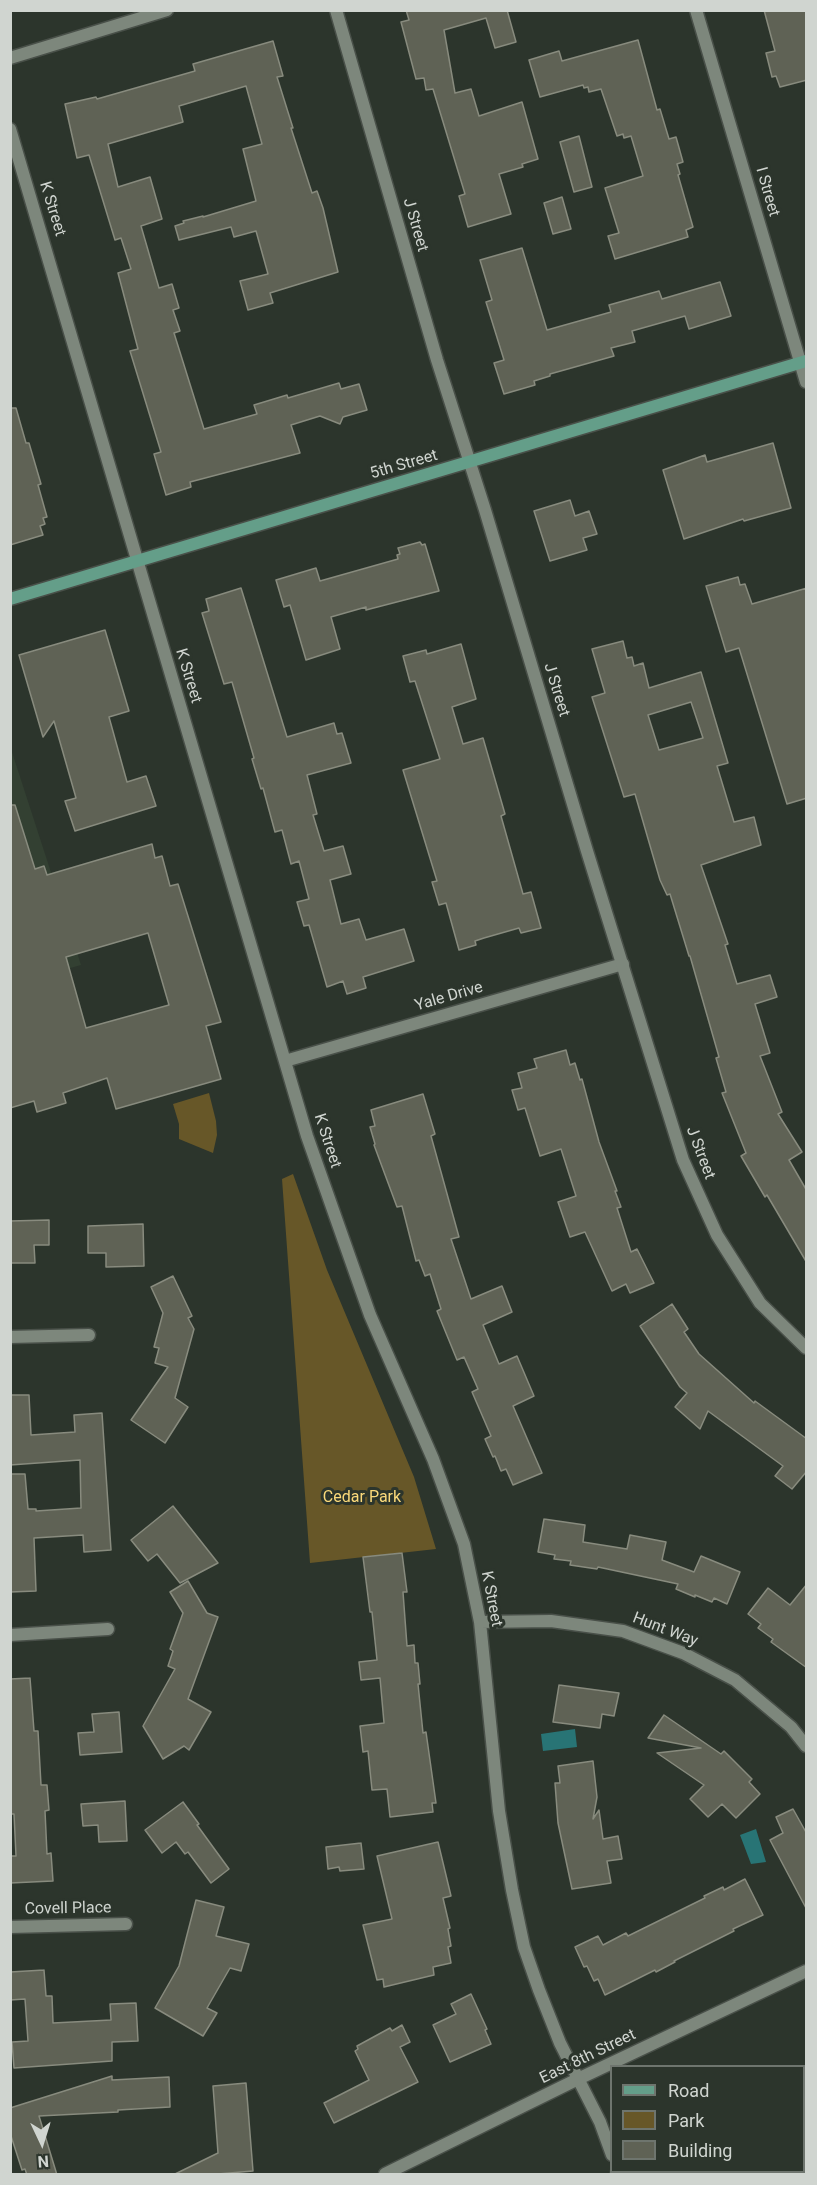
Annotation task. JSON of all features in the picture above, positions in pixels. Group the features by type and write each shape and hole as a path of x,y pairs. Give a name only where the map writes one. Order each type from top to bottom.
{"main road":[{"name":"5th Street","path":"10,599 804,362"}],"street":[{"path":"10,58 167,10"},
{"name":"J Street","path":"336,10 437,360 683,1160 717,1235 760,1303 807,1348"},
{"name":"I Street","path":"696,10 804,362 807,382"},
{"name":"K Street","path":"10,129 307,1136 370,1315 432,1459 464,1544 480,1622 499,1811 524,1947 560,2043 600,2122 610,2150"},
{"name":"Yale Drive","path":"285,1061 622,964"},
{"path":"10,1337 89,1335"},
{"name":"Hunt Way","path":"480,1622 551,1621 623,1631 683,1653 735,1680 790,1727 807,1746"},
{"path":"10,1635 108,1629"},
{"name":"Covell Place","path":"10,1927 126,1924"},
{"name":"East 8th Street","path":"385,2175 578,2079 807,1971"}],"shaded area":[{"path":"10,746 81,965 11,985 10,985"}],"green space":[{"path":"209,1093 217,1135 213,1153 179,1139 179,1124 173,1104"},
{"name":"Cedar Park","path":"293,1174 327,1270 414,1477 436,1549 310,1563 282,1179"}],"water":[{"path":"575,1729 577,1747 543,1751 541,1734"},
{"path":"756,1829 766,1862 751,1864 740,1835"}],"building":[{"path":"406,10 507,10 516,42 495,48 486,18 444,30 455,93 471,89 479,116 522,102 538,159 522,164 523,167 499,174 511,214 468,227 459,196 465,194 433,89 426,90 424,78 416,79 401,22 409,20"},
{"path":"764,10 807,10 807,80 780,87 776,76 772,77 766,53 775,51"},
{"path":"638,40 657,110 660,109 669,139 676,137 683,162 677,164 680,174 678,175 693,227 686,230 688,237 615,259 608,236 619,233 605,188 643,176 631,136 624,138 623,134 617,136 601,89 589,92 588,87 584,88 583,85 540,97 529,60 559,51 562,61"},
{"path":"273,41 283,76 277,77 293,128 291,128 312,193 317,191 323,208 338,272 270,293 273,303 248,310 240,281 268,274 256,231 234,237 231,227 179,240 175,226 184,223 183,221 256,201 243,149 262,144 246,86 179,106 183,122 108,144 118,187 150,177 162,219 141,226 159,288 172,284 179,308 173,310 180,331 174,333 204,429 257,414 254,405 339,383 341,389 359,384 367,410 343,417 340,424 320,416 291,425 300,453 190,482 191,487 166,495 154,454 161,452 130,351 138,349 118,273 131,269 121,238 115,240 89,155 77,158 65,104 96,97 97,99 195,71 193,64"},
{"path":"579,136 592,187 574,192 560,142"},
{"path":"562,197 571,229 553,234 544,203"},
{"path":"522,248 547,330 611,312 609,305 659,291 662,299 720,282 731,316 689,329 685,316 632,331 635,342 611,348 614,356 550,374 550,376 534,381 535,385 504,394 494,363 504,360 486,302 492,300 480,260"},
{"path":"10,408 16,408 26,443 29,443 41,484 38,485 47,517 43,518 45,524 40,526 43,535 10,545"},
{"path":"773,443 791,508 744,521 743,519 684,539 663,470 705,455 707,462"},
{"path":"570,500 575,516 589,511 597,534 583,538 587,550 550,561 534,511"},
{"path":"420,542 422,545 425,544 439,591 331,617 340,649 306,660 290,605 284,607 276,580 316,568 320,581 398,559 397,555 400,554 398,548"},
{"path":"738,577 740,585 745,584 752,604 807,588 807,798 787,804 739,648 726,652 706,586"},
{"path":"241,588 287,737 334,723 337,734 342,733 351,763 307,775 317,814 313,815 324,851 343,846 351,874 330,880 341,924 359,919 366,940 404,929 414,961 363,977 366,988 347,994 343,981 327,987 309,925 304,926 297,902 309,899 299,861 291,864 282,830 275,832 252,759 254,758 232,682 224,684 202,613 209,611 206,599"},
{"path":"105,630 129,711 109,717 127,782 146,776 156,806 75,831 65,801 76,798 54,721 43,737 19,655"},
{"path":"623,641 627,658 632,657 634,666 643,663 649,688 701,672 728,763 717,766 734,822 754,817 761,845 701,865 728,944 725,945 737,984 770,975 777,997 755,1004 770,1053 760,1056 782,1112 778,1114 802,1152 789,1160 807,1191 807,1263 741,1156 746,1153 722,1093 726,1092 716,1058 719,1057 670,894 667,895 660,880 635,794 624,797 592,697 605,693 592,649","holes":["691,702 703,738 659,750 648,715"]},
{"path":"461,644 476,699 452,707 463,744 483,738 505,814 501,816 523,894 531,892 541,928 521,933 519,928 475,941 476,945 459,950 446,903 439,905 432,882 437,881 403,770 440,759 415,681 410,682 403,656 426,650 427,654"},
{"path":"10,805 15,805 35,869 44,866 47,875 152,844 155,858 162,856 170,886 178,884 221,1022 206,1026 221,1079 116,1109 107,1078 63,1093 66,1103 37,1112 34,1101 10,1108","holes":["148,933 169,1005 86,1028 66,957"]},
{"path":"566,1050 570,1065 575,1063 580,1080 582,1079 599,1142 617,1191 615,1191 621,1207 617,1208 631,1252 637,1249 654,1283 630,1293 626,1284 612,1291 585,1232 570,1237 558,1202 576,1196 561,1149 540,1156 525,1108 518,1110 512,1090 522,1088 518,1073 537,1068 534,1059"},
{"path":"423,1094 435,1134 431,1136 459,1237 451,1239 471,1299 502,1286 512,1312 483,1325 499,1364 517,1356 534,1396 513,1406 542,1473 513,1485 506,1469 501,1471 485,1439 491,1436 472,1392 478,1389 464,1357 457,1360 437,1311 441,1309 430,1274 425,1276 419,1260 416,1261 402,1206 397,1207 374,1145 370,1127 375,1126 371,1110"},
{"path":"49,1220 49,1245 34,1245 35,1263 10,1263 10,1221"},
{"path":"143,1224 144,1266 106,1267 106,1253 88,1253 88,1226"},
{"path":"173,1276 192,1316 188,1318 194,1329 175,1398 188,1407 165,1443 131,1420 168,1367 155,1363 159,1348 154,1347 163,1313 151,1287"},
{"path":"672,1304 688,1329 684,1332 699,1354 754,1403 755,1401 807,1439 807,1471 792,1489 775,1476 783,1466 708,1411 700,1429 675,1407 687,1393 680,1387 640,1326"},
{"path":"10,1395 29,1395 31,1435 75,1432 74,1415 102,1413 111,1550 84,1552 83,1535 34,1538 36,1591 10,1592 10,1474 25,1474 28,1509 36,1509 36,1511 81,1508 80,1460 10,1465"},
{"path":"173,1506 218,1563 180,1583 157,1554 148,1561 131,1540"},
{"path":"544,1519 585,1525 583,1542 627,1549 630,1535 666,1542 662,1560 694,1572 701,1556 740,1572 727,1604 714,1598 712,1602 695,1595 695,1597 676,1589 678,1584 598,1567 597,1569 570,1565 571,1561 554,1559 555,1555 538,1552"},
{"path":"402,1553 407,1592 403,1592 407,1646 414,1645 415,1663 418,1663 423,1733 426,1732 436,1803 432,1803 433,1812 390,1817 387,1789 372,1790 368,1751 363,1752 360,1726 384,1723 380,1678 361,1680 359,1662 377,1660 363,1557"},
{"path":"188,1581 207,1613 218,1617 188,1699 211,1712 189,1750 184,1746 163,1759 143,1726 175,1669 168,1666 173,1651 170,1649 183,1613 170,1592"},
{"path":"807,1584 807,1668 771,1642 773,1639 758,1628 761,1624 748,1614 768,1588 790,1605"},
{"path":"30,1678 34,1731 38,1731 41,1785 47,1785 49,1810 45,1811 47,1854 51,1853 53,1881 10,1883 10,1856 16,1856 14,1814 10,1814 10,1679"},
{"path":"559,1685 619,1693 614,1716 602,1714 600,1728 553,1722"},
{"path":"119,1712 122,1752 80,1755 78,1733 94,1732 92,1714"},
{"path":"664,1715 721,1754 724,1751 752,1779 749,1782 760,1794 736,1818 722,1804 708,1817 690,1799 704,1785 657,1753 701,1748 648,1738"},
{"path":"593,1761 597,1797 593,1819 599,1810 603,1839 618,1836 622,1859 607,1861 611,1883 572,1889 558,1823 555,1783 560,1783 558,1766"},
{"path":"125,1801 127,1841 99,1842 98,1825 83,1826 81,1804"},
{"path":"183,1802 229,1869 211,1883 188,1852 185,1854 176,1842 162,1853 145,1830"},
{"path":"793,1809 807,1834 807,1910 770,1840 783,1833 776,1817"},
{"path":"438,1842 451,1896 443,1898 450,1928 448,1929 451,1946 448,1947 451,1963 433,1967 434,1975 384,1987 383,1979 377,1980 363,1925 392,1919 377,1856"},
{"path":"361,1843 364,1869 340,1871 339,1867 328,1869 326,1847"},
{"path":"745,1879 763,1915 733,1929 734,1931 656,1972 655,1970 605,1995 598,1979 594,1981 587,1966 584,1967 575,1947 598,1936 603,1945 626,1933 628,1936 705,1898 704,1896 723,1887 724,1890"},
{"path":"196,1900 224,1907 216,1936 249,1944 241,1971 230,1968 207,2008 217,2013 203,2036 155,2008 179,1966"},
{"path":"44,1970 46,1996 52,1996 53,2023 111,2020 110,2004 136,2003 138,2041 112,2042 112,2061 14,2068 12,2042 28,2041 25,1999 10,2000 10,1972"},
{"path":"471,1994 487,2029 485,2030 491,2044 450,2062 433,2025 456,2014 451,2004"},
{"path":"402,2025 410,2042 400,2047 418,2082 334,2123 324,2103 369,2080 355,2051 358,2049 357,2046 390,2028 392,2031"},
{"path":"112,2076 112,2080 169,2077 170,2107 39,2116 57,2175 27,2175 25,2169 22,2170 10,2133 10,2108"},
{"path":"246,2083 253,2171 173,2175 218,2153 213,2086"}]}
